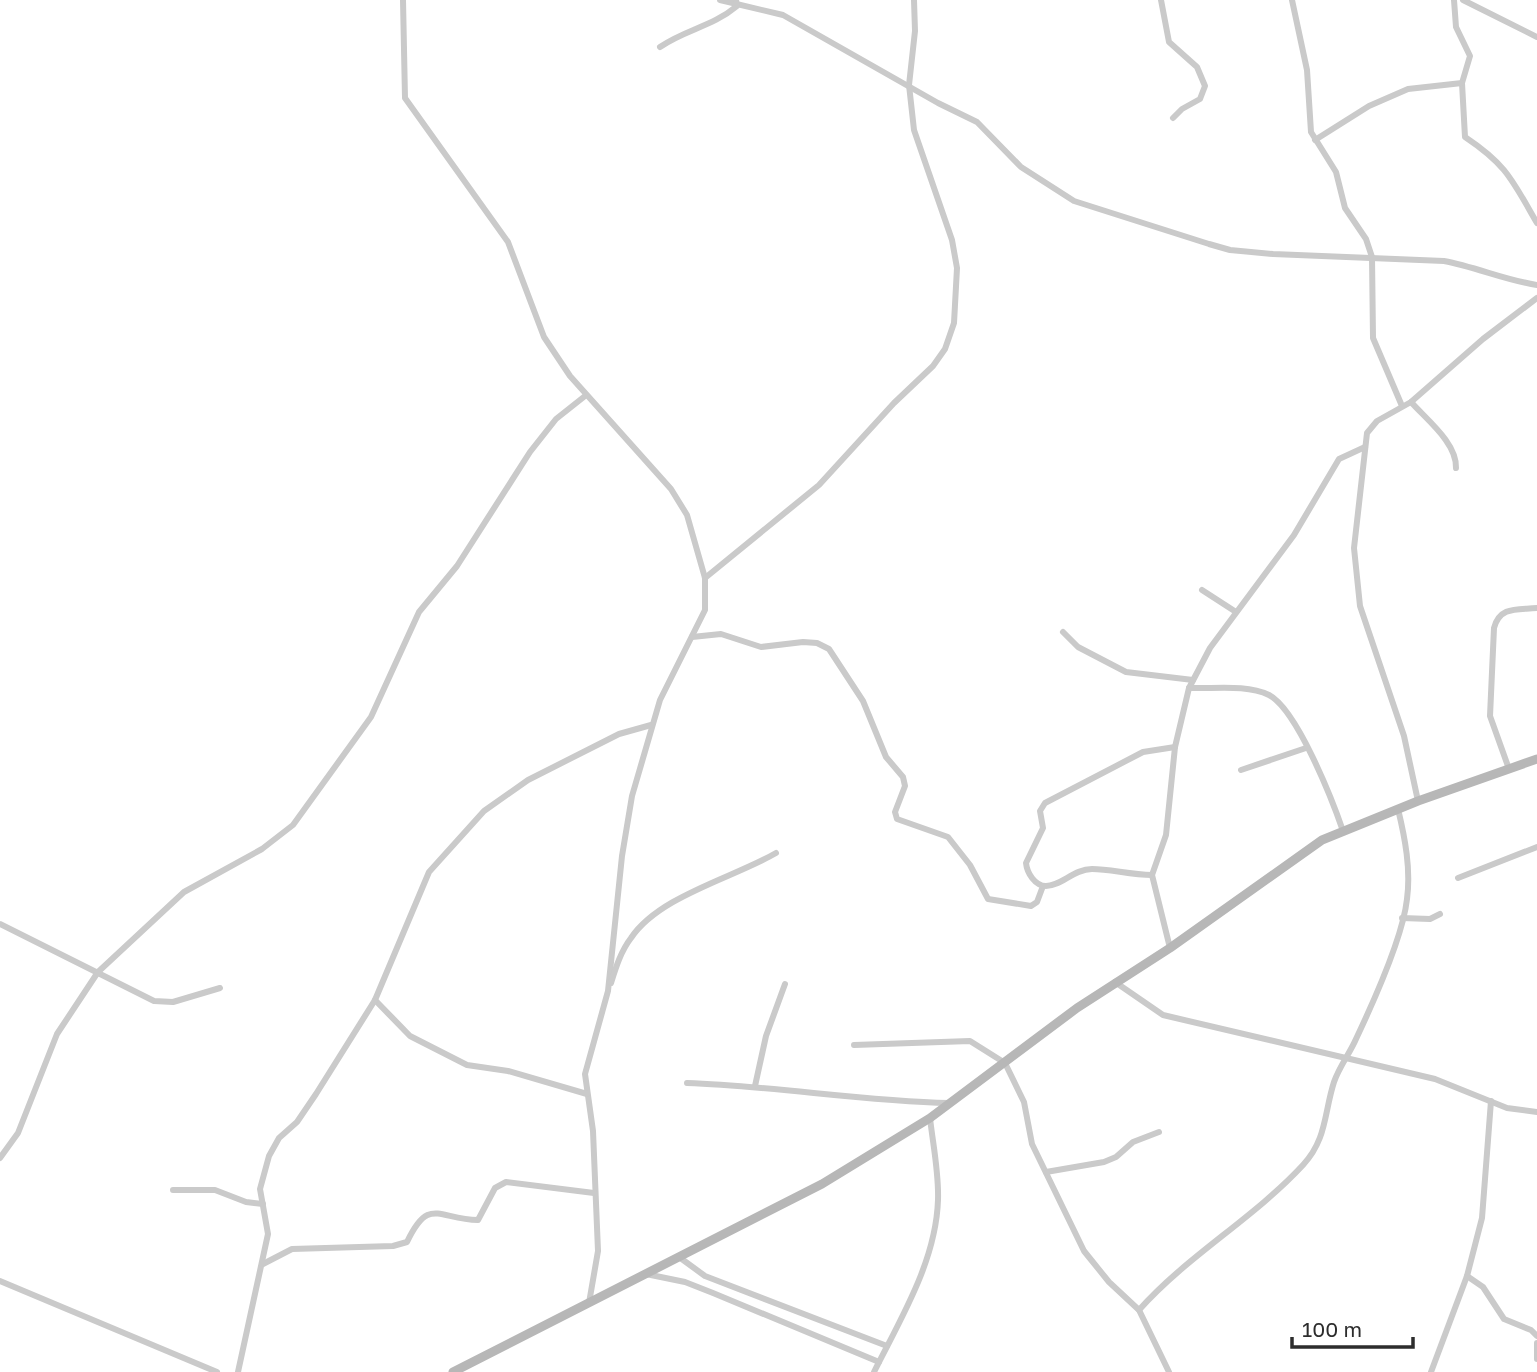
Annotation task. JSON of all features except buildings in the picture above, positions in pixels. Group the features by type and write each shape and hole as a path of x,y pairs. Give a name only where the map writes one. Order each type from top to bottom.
{"main road":[{"path":"453,1372 822,1184 930,1118 1115,982 1170,948 1322,840 1418,801 1537,759"}],"street":[{"path":"403,0 405,98 508,242 544,337 585,396 671,489 687,515 705,578 705,610 660,699 627,822 608,991"},
{"path":"720,0 783,15 938,103 977,122 1021,167 1074,201 1230,250 1444,261 1537,285"},
{"path":"705,578 819,485 894,403 933,366 945,349 954,323 957,268 952,240 917,144 909,85 915,31 914,0"},
{"path":"1161,0 1169,42 1197,67 1205,86 1200,99 1173,118"},
{"path":"1292,0 1304,51 1310,123 1315,140 1336,172 1345,208 1366,239 1372,257 1373,338 1402,406"},
{"path":"1454,0 1456,27 1470,55 1462,83 1465,137 1493,155 1506,168 1537,223"},
{"path":"1463,0 1537,37"},
{"path":"660,47 675,37 719,22 737,3"},
{"path":"1315,140 1369,106 1408,89 1462,83"},
{"path":"1418,801 1404,736 1360,606 1354,548 1367,433 1377,421 1411,402 1483,339 1537,298"},
{"path":"0,1158 18,1133 57,1034 98,972 184,892 262,849 293,825 371,717 419,612 457,566 530,452 556,419 585,396"},
{"path":"1411,402 1451,447 1457,456 1457,468"},
{"path":"1170,948 1152,875 1166,835 1175,747 1189,688 1210,648 1294,535 1339,459 1365,447"},
{"path":"1202,590 1236,612"},
{"path":"1509,769 1490,716 1493,628 1497,616 1503,611 1537,608"},
{"path":"1063,632 1078,647 1126,672 1193,680"},
{"path":"692,638 721,634 761,647 803,642 817,643 829,649 863,701 886,757 903,777 905,786 895,812 897,819 948,837 970,865 988,899 1031,906 1037,902 1043,886"},
{"path":"1189,688 1244,689 1268,695 1282,705 1306,748 1343,831"},
{"path":"238,1372 268,1234 262,1174 279,1138 297,1122 375,1000 429,872 484,811 528,780 619,734 651,726"},
{"path":"1152,875 1125,876 1092,869 1074,872 1050,886 1043,886 1035,882 1026,863 1043,828 1040,811 1045,803 1143,752 1175,747"},
{"path":"1241,770 1306,748"},
{"path":"1139,1310 1167,1281 1233,1229 1303,1164 1326,1124 1334,1081 1346,1058 1407,901 1408,871 1398,809"},
{"path":"1458,878 1537,847"},
{"path":"589,1303 598,1251 587,1065 608,991 624,950 642,925 677,901 776,853"},
{"path":"1402,918 1430,919 1440,914"},
{"path":"0,923 154,1002 173,1002 220,988"},
{"path":"1115,982 1163,1016 1436,1079 1507,1108 1537,1112"},
{"path":"755,1086 766,1036 785,984"},
{"path":"375,1000 410,1035 467,1065 508,1071 587,1094"},
{"path":"854,1045 970,1041 1005,1063 1024,1102 1032,1144 1084,1251 1109,1282 1139,1310 1169,1372"},
{"path":"687,1083 820,1091 893,1103 951,1103"},
{"path":"1431,1372 1467,1276 1482,1218 1491,1101"},
{"path":"874,1372 928,1253 935,1225 938,1198 930,1118"},
{"path":"1046,1172 1104,1162 1116,1157 1133,1142 1159,1132"},
{"path":"263,1264 292,1249 393,1246 407,1242 417,1221 426,1214 445,1213 478,1220 495,1188 506,1182 594,1193"},
{"path":"173,1190 215,1190 246,1202 263,1204"},
{"path":"679,1256 705,1276 887,1346"},
{"path":"645,1274 685,1282 879,1362"},
{"path":"1467,1276 1483,1287 1504,1319 1531,1330 1537,1336"},
{"path":"0,1281 216,1372"},
{"path":"753,1310 758,1298"},
{"path":"796,1327 801,1314"},
{"path":"1537,1343 1537,1359"}]}
